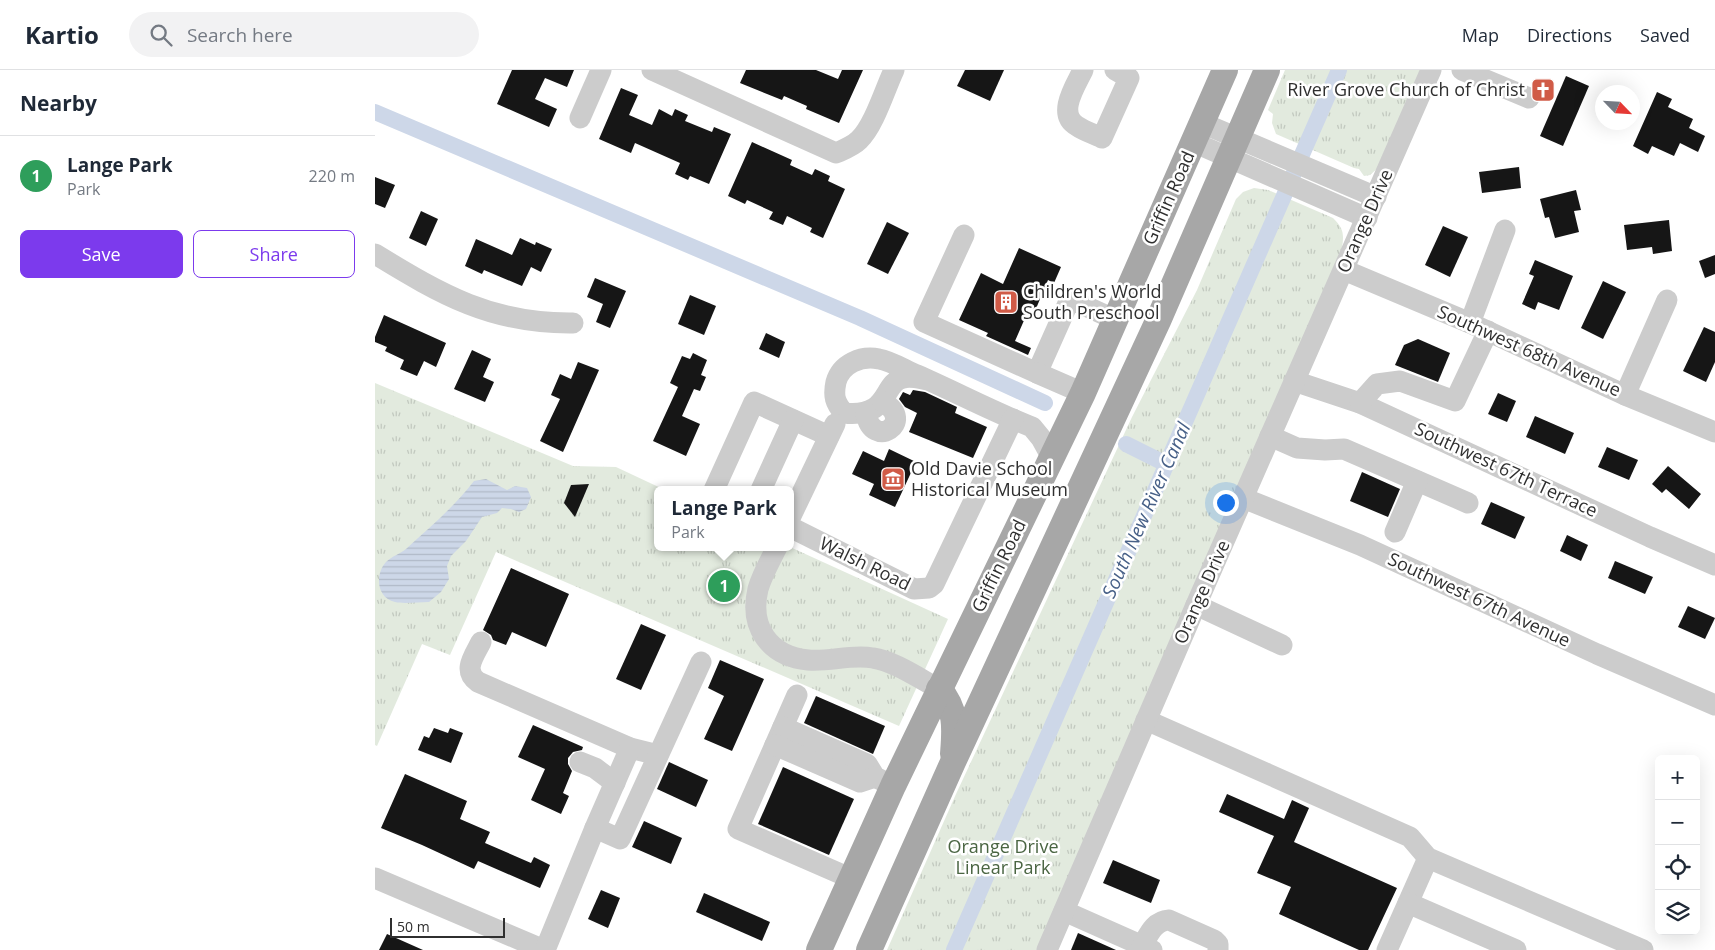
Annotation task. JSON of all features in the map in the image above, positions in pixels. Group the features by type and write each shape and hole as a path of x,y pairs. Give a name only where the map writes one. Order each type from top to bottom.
{"main road":[{"name":"Griffin Road","path":"819,950 850,878 884,781 939,689 1052,458 1116,320 1225,70"},
{"path":"869,950 953,762 1158,321 1267,70"},
{"path":"1031,501 1029,528 1032,540 1039,550 1049,557"},
{"path":"939,689 948,700 953,717 953,762"}],"street":[{"path":"581,118 601,70"},
{"path":"652,70 836,153 849,148 860,139 869,126 894,70"},
{"path":"1083,70 1069,102 1068,114 1074,126 1102,138 1129,78 1115,70"},
{"name":"Orange Drive","path":"1047,950 1431,70"},
{"path":"1462,70 1529,98"},
{"path":"1198,133 1233,148 1264,150 1376,197"},
{"path":"1233,148 1255,169 1367,218"},
{"path":"1360,403 1377,384 1400,381 1455,401 1479,327 1505,230"},
{"path":"964,234 924,322 1083,393"},
{"path":"375,254 445,295 472,306 534,322 573,323"},
{"name":"Southwest 68th Avenue","path":"1344,270 1479,327 1625,395 1715,432"},
{"path":"1037,373 1070,299 1116,320"},
{"path":"1625,395 1667,300"},
{"path":"928,380 905,377 893,385 874,407 857,415 844,413 835,403 837,379 845,367 853,361 866,358 880,358 1032,427 1041,438 1052,458"},
{"name":"Southwest 67th Terrace","path":"1294,381 1360,403 1650,537 1715,565"},
{"path":"715,486 754,402 829,436"},
{"path":"794,510 835,424 844,413"},
{"name":"Walsh Road","path":"794,529 914,589 929,588 934,584 1013,419"},
{"path":"763,486 793,420"},
{"path":"1270,436 1297,448 1344,449 1468,503"},
{"path":"1395,532 1417,481"},
{"name":"Southwest 67th Avenue","path":"1243,498 1360,545 1597,654 1715,705"},
{"path":"775,551 759,587 757,597 758,626 768,642 778,650 806,660 858,656 876,658 939,689"},
{"path":"1196,605 1282,646"},
{"path":"481,642 473,658 470,672 472,678 478,682 631,748 658,755"},
{"path":"595,828 620,839 701,662"},
{"path":"797,695 738,829 850,878"},
{"path":"1146,720 1410,837 1427,858 1643,950"},
{"path":"779,736 867,764 884,781"},
{"path":"375,878 544,950 631,748"},
{"path":"580,762 595,768 614,786 638,800"},
{"path":"1387,950 1427,858"},
{"path":"1408,903 1516,950"},
{"path":"1064,911 1147,948 1157,924 1164,920 1169,920 1214,940 1218,944 1218,950"}],"green space":[{"path":"1285,70 1423,70 1378,168 1370,175 1364,176 1359,169 1276,134 1272,123 1273,114 1268,110"},
{"name":"Orange Drive Linear Park","path":"1254,188 1268,190 1333,218 1342,232 1342,248 1037,950 887,950 956,794 1132,417 1197,290 1236,199 1243,192"},
{"path":"375,383 573,466 616,467 656,486 654,486 654,551 794,551 794,549 948,619 899,726 496,552 450,655 422,644 377,746 375,745"}],"water":[{"path":"486,479 507,490 515,486 527,488 531,497 526,509 519,512 502,508 497,513 482,517 466,541 451,556 447,566 449,579 441,592 429,602 398,603 384,596 379,585 379,579 382,567 386,562 406,549 433,525 474,481"}],"building":[{"path":"512,70 574,70 567,87 545,78 535,99 557,109 549,127 497,104"},
{"path":"746,70 816,70 838,79 842,70 863,70 839,123 806,109 807,106 784,96 782,100 740,83"},
{"path":"965,70 1004,70 990,101 957,86"},
{"path":"1566,76 1589,86 1563,146 1540,136"},
{"path":"621,88 638,95 629,115 652,125 659,109 672,116 675,109 688,115 685,121 712,132 714,127 731,134 709,184 690,176 688,180 675,174 680,163 635,143 631,153 599,139"},
{"path":"1657,92 1672,99 1668,107 1693,119 1689,128 1705,136 1698,152 1680,143 1674,156 1652,146 1648,154 1633,146"},
{"path":"752,142 792,160 790,165 812,175 815,169 830,176 828,181 845,189 823,238 810,232 812,228 787,216 783,225 769,219 773,212 747,200 745,204 728,196"},
{"path":"1519,167 1521,188 1482,193 1479,172"},
{"path":"375,177 395,185 385,208 375,204"},
{"path":"1576,190 1581,210 1574,211 1579,232 1555,238 1549,217 1545,218 1540,199"},
{"path":"421,211 438,219 426,246 409,238"},
{"path":"1669,220 1672,251 1653,254 1652,247 1627,250 1624,225"},
{"path":"887,222 909,233 888,274 867,264"},
{"path":"1443,226 1468,237 1450,277 1425,265"},
{"path":"520,238 535,245 536,242 552,249 541,272 531,267 522,286 484,270 482,274 465,266 476,239 512,255"},
{"name":"Children's World South Preschool","path":"1019,248 1061,267 1054,283 1048,280 1035,311 1029,309 1015,341 1031,348 1028,355 986,336 988,333 959,320 981,273 1003,284"},
{"path":"1715,255 1715,274 1705,278 1699,261"},
{"path":"1535,260 1573,276 1559,310 1538,302 1535,310 1522,304 1534,276 1529,274"},
{"path":"595,278 626,291 610,328 596,322 603,304 587,297"},
{"path":"1603,281 1626,292 1603,339 1581,328"},
{"path":"690,295 716,306 704,335 678,324"},
{"path":"384,315 446,343 436,367 424,361 417,376 400,369 404,360 385,351 387,347 375,342 375,337"},
{"path":"1704,327 1715,332 1715,362 1706,382 1683,371"},
{"path":"766,333 785,342 779,358 759,349"},
{"path":"1418,339 1450,353 1438,382 1395,365 1404,345"},
{"path":"472,350 491,359 483,377 494,382 485,402 454,389"},
{"path":"693,353 707,360 701,375 706,377 700,391 694,389 682,416 700,424 686,456 653,441 678,387 670,383 682,356 690,359"},
{"path":"578,362 599,370 563,452 540,441 560,399 551,395 560,374 571,379"},
{"path":"913,390 925,392 957,407 955,413 987,427 973,458 909,432 917,413 905,407 899,399 903,392 910,395"},
{"path":"1498,393 1516,401 1507,422 1488,414"},
{"path":"1535,416 1574,433 1565,454 1526,437"},
{"path":"1607,447 1638,460 1629,480 1598,467"},
{"path":"889,449 916,462 895,507 869,495 874,484 852,474 863,451 884,461"},
{"path":"1668,466 1701,494 1689,509 1666,489 1662,493 1652,484"},
{"path":"1362,472 1400,489 1388,517 1350,501"},
{"path":"589,484 575,517 564,503 571,485"},
{"path":"1491,502 1525,517 1515,539 1481,524"},
{"path":"1567,535 1588,545 1581,561 1560,551"},
{"path":"1615,561 1653,577 1645,594 1608,578"},
{"path":"511,568 569,594 546,647 512,632 506,645 493,640 491,635 483,630"},
{"path":"1688,606 1715,618 1705,639 1678,627"},
{"path":"641,624 666,635 641,690 616,679"},
{"path":"720,660 764,679 732,751 704,739 724,696 708,688"},
{"path":"816,696 885,726 873,754 804,723"},
{"path":"533,725 583,747 582,750 573,752 568,758 568,764 572,771 563,793 569,796 561,814 531,800 545,769 518,757"},
{"path":"434,728 448,733 450,728 463,733 451,763 418,750 424,736 429,738"},
{"path":"669,762 708,780 696,807 657,789"},
{"path":"783,767 854,799 829,855 758,824"},
{"path":"405,774 467,801 460,819 490,832 485,843 531,863 534,857 550,865 540,888 478,861 474,869 381,828"},
{"path":"1227,794 1284,819 1292,800 1309,808 1294,842 1397,888 1368,950 1359,950 1279,914 1291,887 1257,873 1274,836 1219,812"},
{"path":"644,821 682,838 671,864 632,847"},
{"path":"1113,860 1160,880 1151,903 1103,883"},
{"path":"601,890 620,898 608,928 588,919"},
{"path":"704,893 770,922 762,941 696,912"},
{"path":"1078,933 1116,950 1071,950"},
{"path":"387,934 423,950 379,950"}],"waterway":[{"name":"South New River Canal","path":"954,950 1339,70"},
{"path":"375,112 860,318 1045,403"},
{"path":"1126,444 1166,464"}],"place":[{"name":"River Grove Church of Christ","path":"1543,90"},
{"name":"Children's World South Preschool","path":"1006,302"},
{"name":"Old Davie School Historical Museum","path":"893,479"},
{"name":"Lange Park","path":"724,586"}]}
